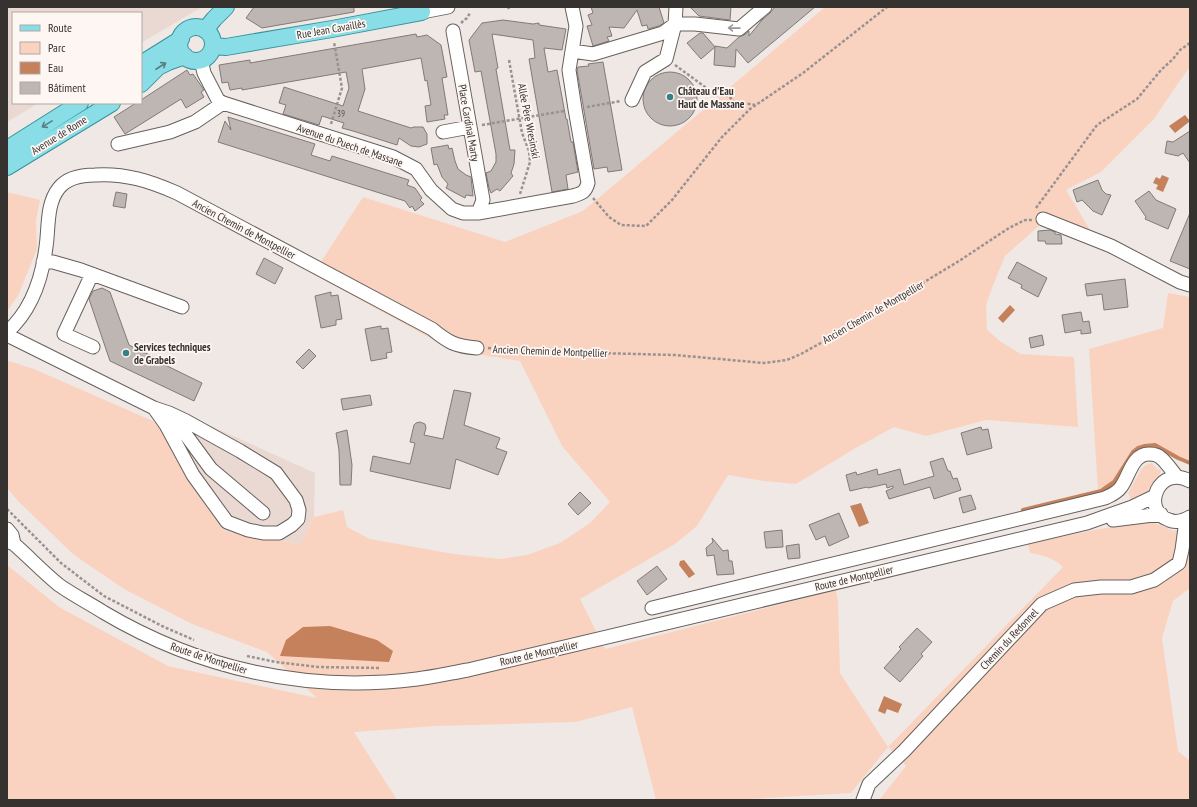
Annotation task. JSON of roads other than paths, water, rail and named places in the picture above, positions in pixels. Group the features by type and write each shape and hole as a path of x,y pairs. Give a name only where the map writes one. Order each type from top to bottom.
{"main road":[{"path":"206,30 226,7"},
{"name":"Rue Jean Cavaillès","path":"213,46 226,47 332,29 422,9"},
{"path":"190,28 201,28 206,30 211,37 213,46 209,55 201,60 195,61 185,56 180,48 181,39 186,31 190,28"},
{"path":"142,63 181,39"},
{"path":"142,83 158,67 185,56"},
{"name":"Avenue de Rome","path":"7,149 78,104"},
{"name":"Avenue de Rome","path":"7,167 110,104"}],"street":[{"name":"Rue Jean Cavaillès","path":"422,9 448,7"},
{"path":"572,7 576,26 572,51 593,54 663,33 674,24 695,24 739,29 765,7"},
{"path":"632,100 645,72 666,59 674,24 676,7"},
{"name":"Place Cardinal Marty","path":"452,32 483,200 478,214"},
{"name":"Avenue du Puech de Massane","path":"223,103 393,157 416,169 431,190 452,209 463,213 478,214 573,196 581,194 586,190 588,183 569,70 572,51"},
{"path":"118,144 176,130 195,122 223,103 218,100 204,73 201,60"},
{"path":"443,132 470,127"},
{"name":"Ancien Chemin de Montpellier","path":"7,332 27,308 36,288 46,247 48,217 55,194 62,185 69,180 90,175 111,174 144,180 178,193 432,329 450,342 461,346 477,348"},
{"path":"1043,219 1111,246 1180,282 1190,285"},
{"path":"43,262 53,262 92,274 182,307"},
{"path":"92,274 64,334 93,347"},
{"path":"7,336 154,408 186,421 276,473 296,500 299,510 298,519 292,525 279,533 263,533 248,530 227,522 193,475 166,425 154,408"},
{"path":"154,408 174,422 189,439 211,469 263,513"},
{"path":"652,608 1105,498 1113,494 1121,487 1135,462 1140,456 1147,454 1155,454 1161,458 1167,465 1171,479"},
{"path":"1184,519 1165,518 1156,506 1155,496 1160,485 1171,479 1184,478 1190,482"},
{"name":"Route de Montpellier","path":"7,528 12,535 11,542 60,585 124,624 162,642 201,658 247,671 295,680 331,683 367,683 417,679 468,670 1087,523 1132,507 1155,496"},
{"name":"Route de Montpellier","path":"1087,523 1161,514"},
{"name":"Chemin du Redonnel","path":"863,800 869,784 904,751 1042,604 1074,590 1101,587 1131,587 1154,580 1178,563 1184,538 1184,519"}],"water":[{"path":"1185,115 1190,121 1175,133 1169,126"},
{"path":"1162,175 1169,178 1163,192 1156,189 1158,185 1153,183 1156,177 1160,179"},
{"path":"1010,305 1015,310 1003,323 998,318"},
{"path":"861,503 869,523 859,527 850,506"},
{"path":"684,560 695,574 689,578 679,565 680,561"},
{"path":"330,626 377,640 393,651 389,662 280,656 286,640 303,627"},
{"path":"884,696 902,704 898,713 887,709 885,714 878,711"}],"waterway":[{"path":"1023,510 1101,491 1114,482 1133,452 1138,448 1145,446 1155,445 1190,463"}],"place":[{"name":"Château d'Eau Haut de Massane","path":"670,97"},
{"name":"Services techniques de Grabels","path":"126,353"}]}
